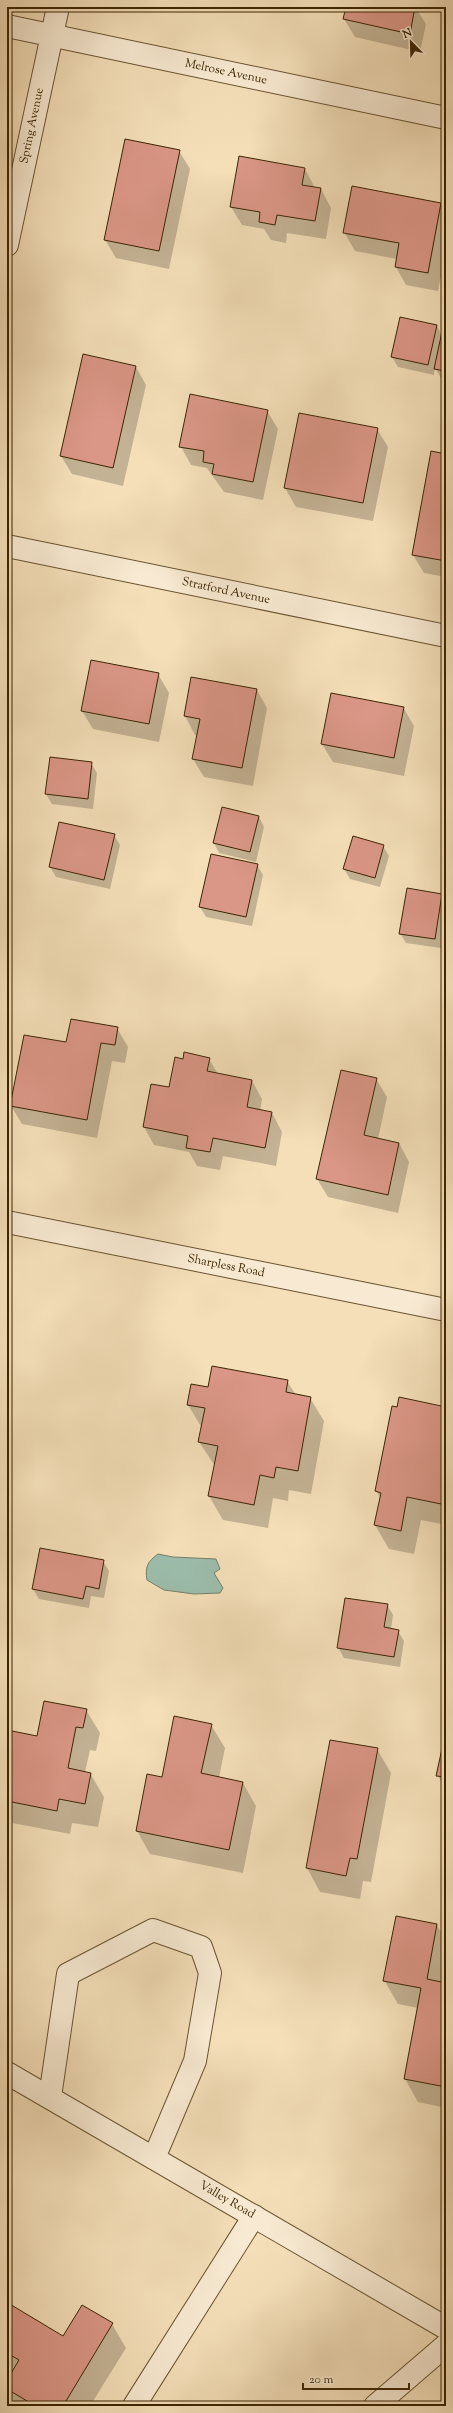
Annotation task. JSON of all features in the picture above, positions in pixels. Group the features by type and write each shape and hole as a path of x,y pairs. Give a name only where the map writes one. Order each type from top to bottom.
{"street":[{"name":"Spring Avenue","path":"7,246 58,7"},
{"name":"Melrose Avenue","path":"7,26 446,118"},
{"name":"Stratford Avenue","path":"7,546 446,636"},
{"name":"Sharpless Road","path":"7,1222 446,1310"},
{"path":"50,2097 68,1974 153,1930 201,1947 210,1973 195,2061 154,2158"},
{"name":"Valley Road","path":"7,2073 446,2328"},
{"path":"134,2406 254,2216"},
{"path":"375,2406 446,2345"}],"shaded area":[{"path":"158,1554 173,1557 216,1559 220,1569 214,1573 223,1588 220,1593 194,1594 164,1590 147,1580 146,1572 149,1562"}],"building":[{"path":"346,7 415,7 410,34 343,19"},
{"path":"125,139 180,150 159,251 104,240"},
{"path":"239,156 305,168 302,185 321,188 315,221 277,215 275,225 259,222 260,212 230,207"},
{"path":"352,186 441,203 428,273 395,267 399,243 343,233"},
{"path":"400,317 437,325 428,365 391,357"},
{"path":"443,327 446,327 446,371 434,369"},
{"path":"83,354 136,366 113,468 60,456"},
{"path":"190,394 268,410 253,482 212,474 214,464 203,462 204,451 179,447"},
{"path":"299,413 378,428 363,503 284,488"},
{"path":"431,451 446,454 446,561 412,555"},
{"path":"91,660 159,673 149,724 81,711"},
{"path":"191,677 257,689 242,768 192,759 200,719 184,716"},
{"path":"331,693 404,707 394,758 321,744"},
{"path":"50,757 92,762 88,799 45,794"},
{"path":"222,807 259,816 250,852 213,843"},
{"path":"59,822 115,834 104,880 49,867"},
{"path":"353,836 384,845 375,878 343,869"},
{"path":"211,854 258,864 246,917 199,907"},
{"path":"407,888 442,894 435,939 399,934"},
{"path":"71,1019 118,1027 115,1045 101,1043 87,1120 10,1106 24,1035 66,1042"},
{"path":"184,1052 210,1058 207,1071 252,1080 247,1107 272,1112 265,1148 213,1138 210,1152 186,1148 188,1136 143,1127 151,1084 169,1087 175,1057 183,1059"},
{"path":"341,1070 377,1078 364,1135 399,1143 388,1195 316,1179"},
{"path":"212,1366 288,1380 286,1392 311,1397 298,1471 276,1467 274,1478 260,1475 254,1505 208,1496 218,1446 198,1442 205,1408 187,1405 191,1384 208,1387"},
{"path":"399,1397 446,1407 446,1505 407,1497 401,1531 374,1525 381,1493 375,1491 392,1406 397,1407"},
{"path":"40,1548 104,1560 99,1589 86,1586 83,1599 32,1589"},
{"path":"345,1598 388,1604 384,1627 399,1630 394,1657 337,1648"},
{"path":"44,1701 87,1709 83,1728 76,1727 68,1768 91,1773 85,1804 59,1799 57,1811 7,1801 7,1730 37,1736"},
{"path":"174,1716 212,1724 201,1773 243,1782 229,1850 136,1831 147,1774 162,1777"},
{"path":"446,1735 446,1777 436,1776"},
{"path":"330,1740 378,1748 357,1859 350,1858 346,1876 306,1868"},
{"path":"396,1916 437,1924 427,1979 446,1983 446,2087 404,2079 421,1988 383,1981"},
{"path":"8,2303 63,2336 82,2305 113,2323 63,2406 24,2406 27,2401 7,2389 7,2380 19,2360 7,2353"}]}
